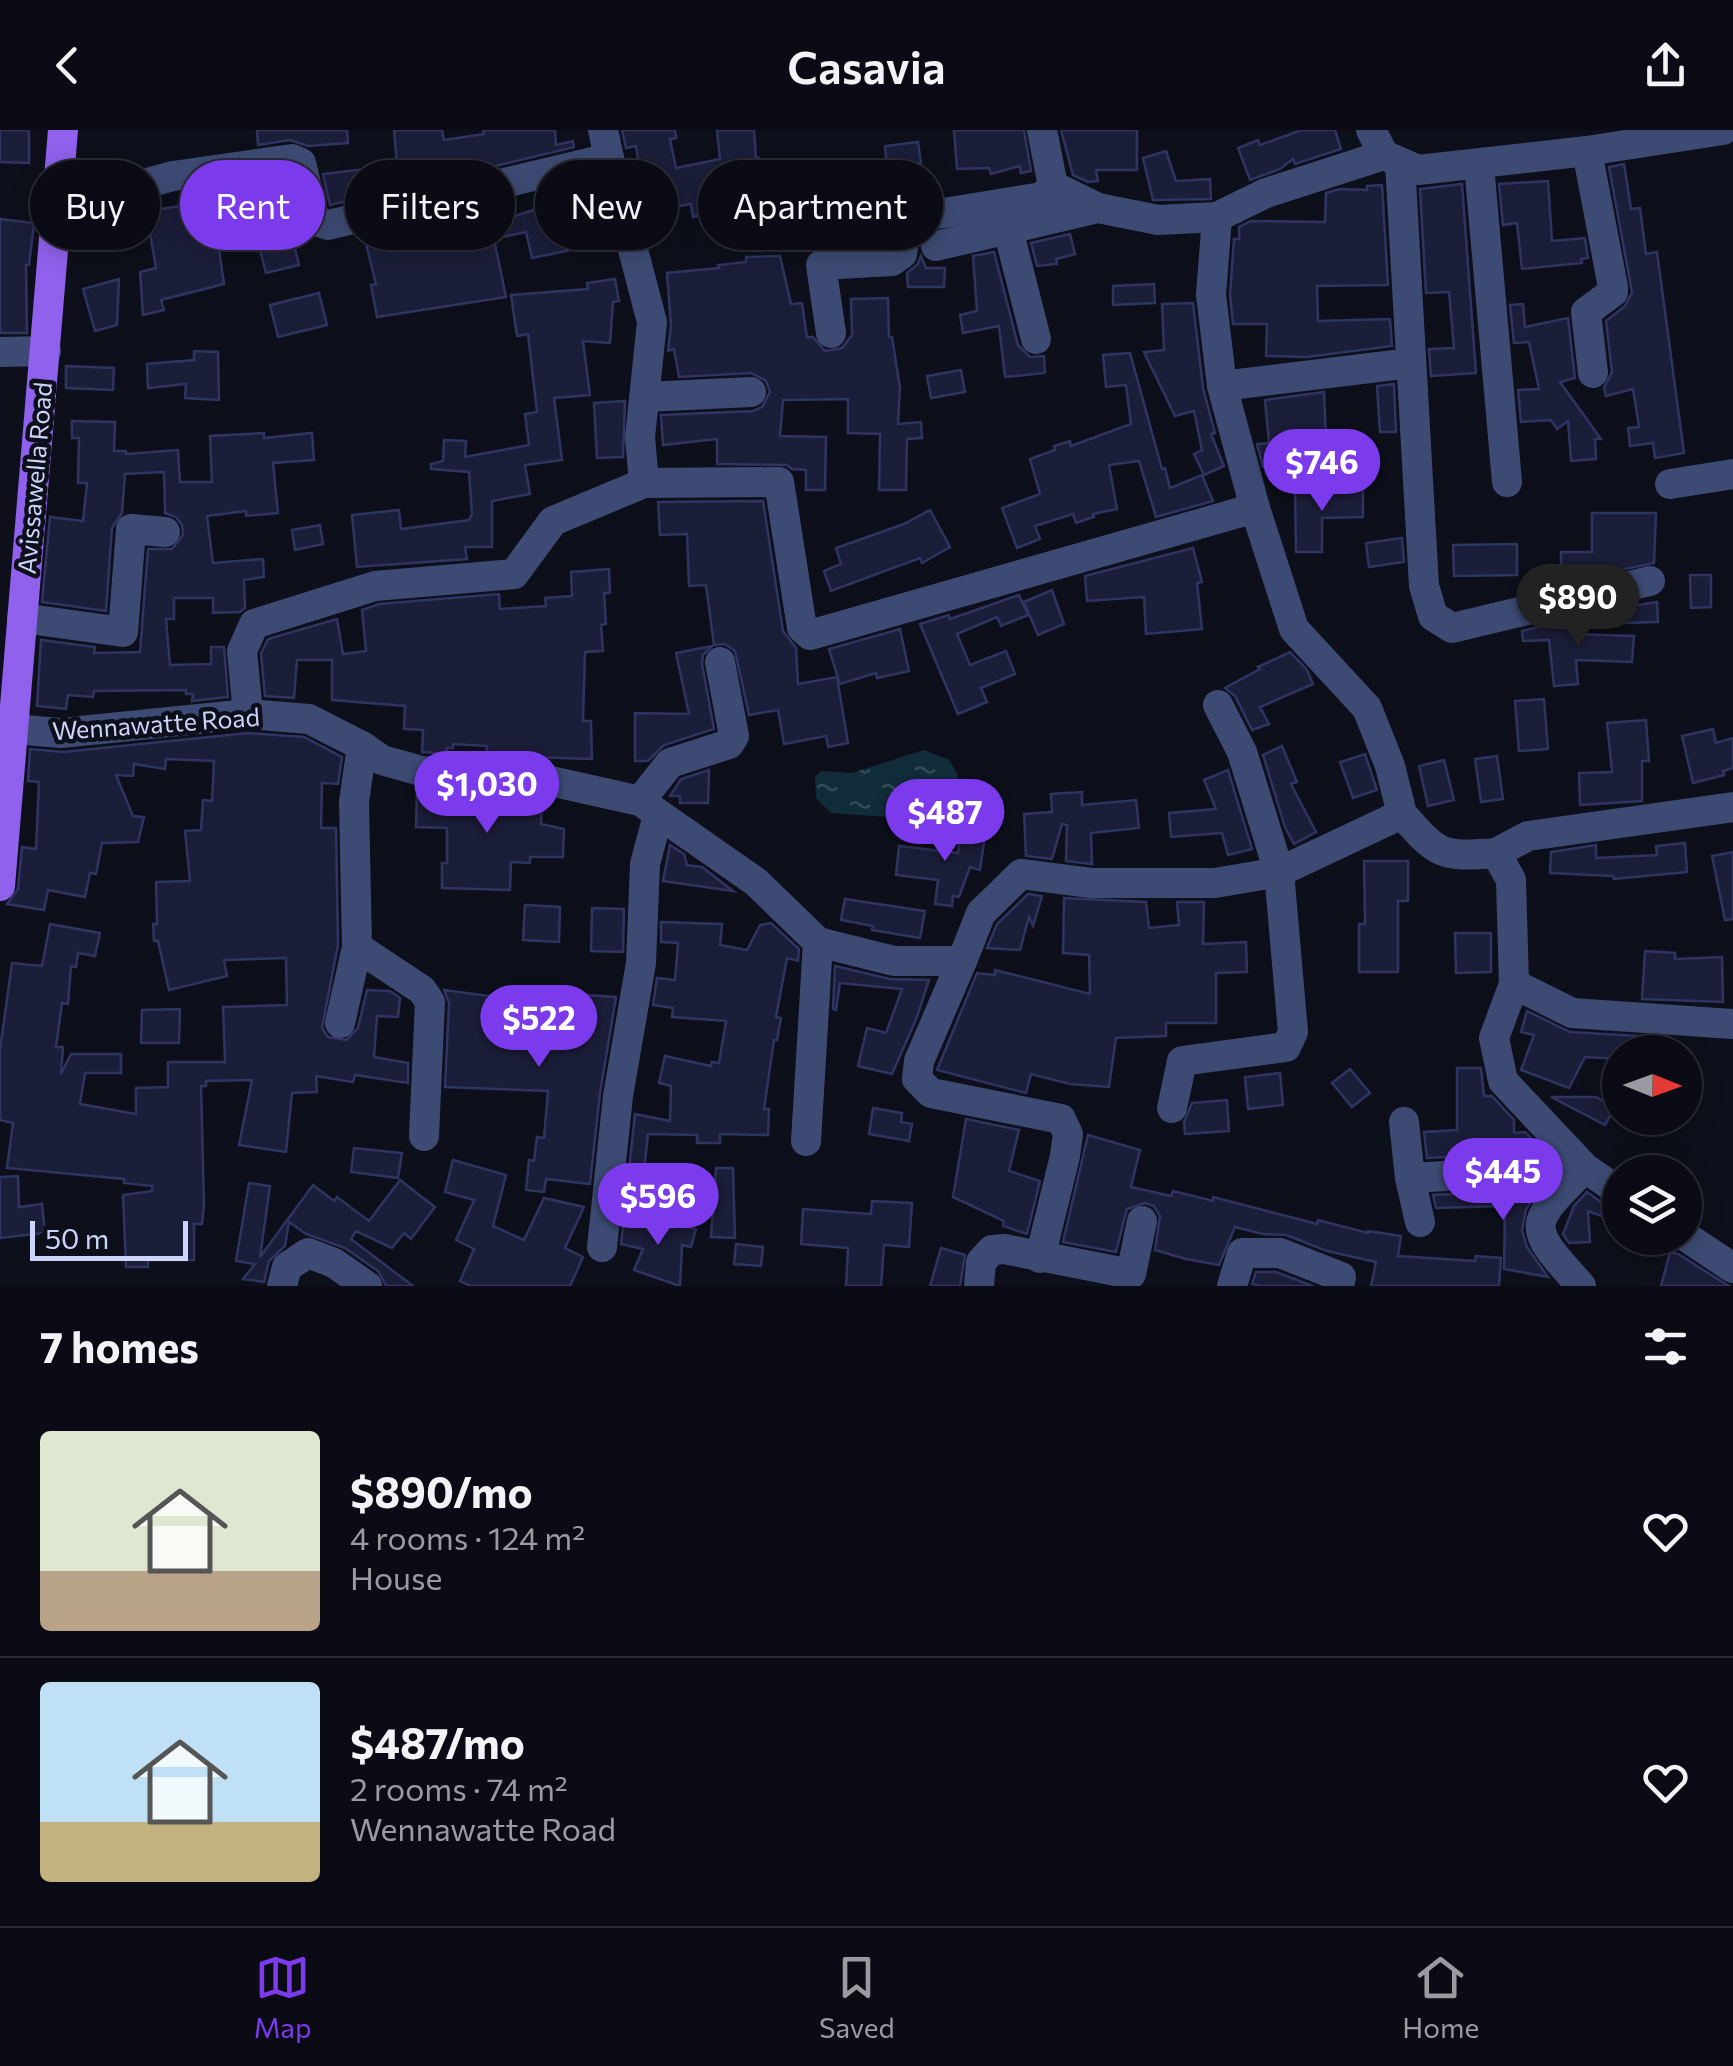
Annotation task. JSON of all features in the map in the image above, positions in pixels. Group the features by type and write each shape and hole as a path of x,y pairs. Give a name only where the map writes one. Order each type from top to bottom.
{"main road":[{"name":"Avissawella Road","path":"60,160 63,130"},
{"name":"Avissawella Road","path":"0,886 6,727 22,618 53,250"}],"street":[{"path":"1042,130 1053,186"},
{"path":"1385,149 1418,170 1588,151 1661,134 1723,130"},
{"path":"160,180 292,158 301,163 315,221 328,225 606,144 652,322 640,438 644,483"},
{"path":"1053,186 1098,208 1158,220 1217,217 1266,193 1385,149"},
{"path":"1385,149 1411,364 1424,586 1433,616 1452,628 1650,581"},
{"path":"1588,151 1613,287 1613,292 1586,312 1593,372"},
{"path":"1479,165 1507,482"},
{"path":"831,333 822,265 892,261 902,254 906,225 919,218 1042,197 1053,186"},
{"path":"943,244 1098,208"},
{"path":"1217,217 1211,296 1222,386 1255,508 1294,629 1367,708 1390,766 1402,814 1427,842 1452,856 1496,853 1528,836 1733,808"},
{"path":"1008,229 1036,338"},
{"path":"0,352 46,352"},
{"path":"1222,386 1411,364"},
{"path":"645,396 751,392"},
{"path":"1670,484 1733,474"},
{"path":"248,714 242,651 254,624 375,586 514,574 553,521 644,483 779,482 802,628 810,634 1255,508"},
{"path":"22,618 123,632 131,528 165,532"},
{"path":"602,1247 618,1096 641,964 649,808 670,763 730,744 734,736 720,662"},
{"path":"1172,1108 1182,1062 1286,1046 1293,1032 1279,872 1242,752 1218,705"},
{"name":"Wennawatte Road","path":"6,727 62,733 248,714 309,719 382,760 421,771 537,778 649,808 756,882 818,942"},
{"path":"340,1023 357,948 354,802 362,746"},
{"path":"1040,1258 1067,1145 1068,1134 1061,1119 931,1093 918,1079 919,1061 981,913 1021,874 1091,883 1215,883 1279,872 1402,814"},
{"path":"1496,853 1511,880 1514,984 1494,1038 1503,1081 1585,1168 1602,1180"},
{"path":"806,1141 818,942 894,961 962,961"},
{"path":"357,948 422,990 430,1002 424,1136"},
{"path":"1514,984 1572,1013 1733,1024"},
{"path":"1404,1122 1420,1222"},
{"path":"1410,1178 1585,1168"},
{"path":"1581,1286 1542,1242 1540,1223 1550,1202 1585,1168"},
{"path":"980,1286 981,1262 992,1250 1004,1249 1130,1280 1142,1221"},
{"path":"1702,1247 1733,1268"},
{"path":"282,1286 288,1266 308,1253 334,1262 367,1286"},
{"path":"1232,1286 1242,1253 1280,1253 1341,1277 1339,1286"}],"water":[{"path":"924,750 949,760 958,775 945,813 914,819 831,813 816,798 815,777 821,771 852,773"}],"building":[{"path":"0,130 29,130 29,163 0,162"},
{"path":"257,130 347,130 348,143 308,146 290,140 258,145"},
{"path":"394,130 442,130 444,140 484,134 483,130 555,130 556,145 573,141 574,147 515,161 397,160"},
{"path":"622,130 675,130 676,138 670,139 674,160 638,160 636,146 626,148"},
{"path":"717,130 754,130 759,158 715,160 720,159"},
{"path":"954,130 1024,130 1031,171 1021,173 1020,166 991,174 989,168 957,169"},
{"path":"1061,130 1137,130 1137,170 1096,170 1098,181 1088,182 1073,175"},
{"path":"1302,130 1335,130 1341,149 1295,164 1293,159 1280,169 1250,180 1238,148 1258,140 1260,145"},
{"path":"918,142 921,160 886,160 885,146"},
{"path":"1166,151 1176,181 1210,179 1211,199 1153,200 1143,158"},
{"path":"698,164 698,216 693,217 691,204 678,206 678,168"},
{"path":"1624,164 1631,209 1640,208 1646,254 1657,252 1684,453 1655,458 1653,443 1630,446 1628,428 1639,427 1633,389 1606,396 1604,388 1612,372 1606,321 1625,306 1632,292 1609,167"},
{"path":"345,171 345,202 330,205 325,174"},
{"path":"1548,181 1552,241 1585,238 1588,258 1581,259 1582,263 1522,269 1517,223 1503,225 1499,184"},
{"path":"1462,184 1476,373 1431,376 1429,349 1454,348 1449,292 1426,293 1420,189"},
{"path":"1382,185 1388,285 1317,286 1318,321 1390,319 1392,346 1307,357 1266,356 1267,324 1233,324 1230,295 1234,239 1239,239 1239,227 1251,221 1325,222 1326,193"},
{"path":"180,206 180,250 219,250 224,284 161,300 164,310 143,315 140,272 156,268 153,250 160,250 160,209"},
{"path":"535,210 535,250 571,250 532,258 526,232 515,234 515,216"},
{"path":"0,219 30,223 27,333 0,333"},
{"path":"1070,234 1075,254 1056,259 1057,264 1037,266 1031,243"},
{"path":"260,250 295,250 299,265 266,273"},
{"path":"368,250 496,250 506,297 377,317 371,285 376,284"},
{"path":"994,252 1018,345 1030,357 1044,356 1045,373 1005,377 999,326 963,333 960,315 977,311 973,256"},
{"path":"780,256 791,304 802,303 807,337 813,337 825,351 842,348 852,335 851,299 888,298 889,337 900,388 898,424 921,422 922,438 907,439 906,490 879,490 880,434 848,433 848,399 783,400 780,436 826,437 825,490 806,490 806,470 787,465 717,464 717,439 663,445 661,415 753,411 762,407 770,392 766,381 751,373 679,377 674,349 668,351 671,326 667,273 719,268 718,265 746,262 746,257"},
{"path":"921,256 926,268 945,268 944,287 908,287 907,273"},
{"path":"119,279 117,325 95,331 83,289"},
{"path":"615,279 619,301 613,302 610,343 583,341 590,395 554,398 562,460 525,465 530,494 492,501 492,547 465,547 467,559 357,567 352,515 399,510 401,529 469,520 469,472 431,469 431,464 443,461 444,440 466,441 465,457 529,445 525,414 537,412 528,334 517,336 511,295 588,289 587,283"},
{"path":"1154,284 1155,303 1113,305 1113,286"},
{"path":"319,293 327,325 278,337 270,305"},
{"path":"1193,303 1203,388 1215,433 1211,434 1224,466 1204,475 1194,454 1202,450 1194,411 1175,416 1144,352 1164,350 1162,304"},
{"path":"1523,304 1525,327 1568,318 1575,378 1560,382 1601,439 1595,439 1596,459 1571,461 1568,421 1557,429 1551,420 1521,422 1518,390 1539,389 1529,342 1514,343 1510,305"},
{"path":"194,351 218,352 219,400 185,398 186,384 148,388 147,364 194,360"},
{"path":"1130,353 1170,488 1202,475 1213,501 1156,517 1139,461 1109,465 1117,509 1093,514 1094,517 1076,523 1073,514 1035,526 1040,539 1017,548 1002,508 1040,494 1030,459 1055,450 1054,446 1070,441 1071,446 1131,424 1126,385 1106,387 1103,355"},
{"path":"66,366 114,368 113,390 66,388"},
{"path":"961,370 965,392 931,398 927,376"},
{"path":"1394,384 1396,432 1380,432 1377,386"},
{"path":"1324,392 1326,439 1350,436 1353,456 1263,467 1257,444 1269,443 1265,400"},
{"path":"625,401 623,457 597,458 594,403"},
{"path":"72,421 115,422 114,451 126,454 178,450 180,482 212,482 210,436 264,433 264,438 312,433 314,460 273,463 278,513 246,516 246,511 207,516 213,563 263,559 264,577 244,580 245,608 240,612 213,613 213,598 174,598 174,619 166,619 170,665 211,664 211,647 224,647 228,697 192,701 193,694 186,694 186,690 94,691 93,697 68,695 66,709 37,706 41,640 95,647 94,653 140,652 148,549 172,549 183,535 176,517 165,513 164,472 125,474 122,513 112,528 106,611 42,602 50,517 83,521 87,483 78,483 79,438 72,438"},
{"path":"1295,490 1363,490 1363,517 1322,518 1322,552 1296,552"},
{"path":"763,501 783,631 796,648 798,684 837,677 848,743 828,747 826,736 784,744 778,710 749,715 735,651 725,644 714,645 706,585 689,586 687,534 660,535 658,502"},
{"path":"930,510 950,547 922,563 920,558 831,591 824,571 841,564 836,548 904,524"},
{"path":"1592,513 1656,513 1654,563 1583,578 1561,578 1561,552 1592,552"},
{"path":"320,525 323,544 295,550 292,530"},
{"path":"1402,538 1404,562 1369,567 1366,543"},
{"path":"1517,544 1517,575 1454,576 1453,545"},
{"path":"1193,548 1202,582 1197,583 1202,629 1146,634 1144,597 1087,601 1085,576"},
{"path":"609,569 610,593 604,593 606,624 601,625 603,651 585,652 583,721 591,721 592,759 486,756 487,746 453,744 446,754 422,752 423,730 404,729 405,706 332,700 332,660 297,660 294,698 265,696 261,654 268,639 337,619 343,654 366,651 362,610 379,604 499,594 500,609 546,606 545,598 572,596 571,572"},
{"path":"1690,575 1711,575 1711,607 1691,608"},
{"path":"1052,590 1064,624 1038,635 1024,602"},
{"path":"1019,595 1028,615 1001,626 997,617 957,634 970,665 1006,651 1015,674 981,688 987,702 958,714 920,624 949,615 950,619"},
{"path":"1657,602 1658,622 1620,623 1619,608"},
{"path":"1573,618 1574,634 1634,636 1632,662 1576,660 1578,684 1554,686 1549,640 1523,641 1522,631"},
{"path":"900,629 909,671 877,678 876,673 840,684 829,649"},
{"path":"712,646 703,655 702,664 714,729 664,745 648,761 635,761 635,713 689,714 676,653"},
{"path":"1290,652 1307,670 1313,684 1260,707 1269,724 1252,730 1235,696 1225,688"},
{"path":"1544,699 1548,749 1519,751 1515,701"},
{"path":"1646,720 1649,761 1642,761 1642,801 1580,805 1579,773 1612,772 1607,723"},
{"path":"1713,729 1716,743 1733,738 1733,768 1723,771 1724,775 1693,783 1682,736"},
{"path":"248,733 304,737 342,757 338,784 322,783 321,828 336,828 338,945 322,1028 328,1037 346,1040 358,1028 367,990 390,991 400,998 398,1017 377,1016 374,1057 408,1063 408,1083 355,1075 353,1082 316,1076 317,1092 292,1093 286,1152 239,1145 252,1080 206,1081 206,1086 201,1086 204,1205 202,1224 194,1224 194,1260 148,1260 148,1267 126,1267 123,1195 152,1191 152,1186 124,1183 124,1179 7,1168 13,1123 0,1120 0,1050 12,963 42,966 50,924 100,933 95,956 78,953 76,967 71,966 68,1004 62,1003 56,1047 63,1047 61,1074 71,1054 121,1054 121,1073 85,1073 80,1104 136,1114 136,1088 168,1087 168,1062 225,1062 223,1007 287,1005 286,958 224,960 227,976 169,990 158,941 154,941 156,882 190,881 185,831 201,830 203,800 212,801 214,761 166,759 165,769 134,764 133,776 116,775 133,816 144,817 138,842 102,843 96,874 90,873 85,897 48,890 44,910 7,904 18,889 22,847 36,849 39,782 28,781 30,749 63,752"},
{"path":"1282,746 1297,782 1291,784 1316,832 1294,844 1263,755"},
{"path":"1365,754 1377,790 1353,798 1340,762"},
{"path":"1497,756 1503,799 1481,802 1475,759"},
{"path":"1444,760 1454,800 1428,806 1419,766"},
{"path":"709,770 708,803 680,803 680,796 670,796 681,779"},
{"path":"1228,770 1252,849 1228,855 1222,833 1171,837 1169,813 1216,809 1204,780"},
{"path":"417,789 542,798 541,824 564,829 563,857 530,857 530,863 511,862 510,890 442,888 447,828 416,827"},
{"path":"1082,792 1082,805 1136,800 1139,828 1091,833 1092,864 1066,861 1067,825 1062,824 1052,859 1026,856 1024,814 1052,812 1051,794"},
{"path":"961,826 986,829 980,870 970,867 959,897 953,896 952,906 935,904 938,880 896,875 899,846 958,853"},
{"path":"1685,843 1687,872 1614,879 1550,873 1551,852 1596,845 1596,858 1657,855 1656,846"},
{"path":"670,845 684,854 687,865 702,867 733,891 663,881"},
{"path":"1733,852 1733,919 1725,920 1712,856"},
{"path":"1364,861 1408,861 1408,901 1398,901 1398,972 1359,972 1359,924 1365,924"},
{"path":"1028,894 1042,896 1033,926 1029,917 1020,950 987,948 997,924"},
{"path":"1064,898 1146,902 1149,928 1179,925 1177,902 1204,902 1203,944 1246,942 1247,972 1216,973 1216,1023 1166,1023 1166,1036 1116,1038 1109,1087 1070,1084 1031,1074 1026,1093 937,1070 977,973 995,975 995,970 1090,994 1089,955 1063,953"},
{"path":"845,899 925,911 920,938 841,920"},
{"path":"525,905 560,907 559,942 523,940"},
{"path":"592,908 624,909 623,952 591,951"},
{"path":"661,922 722,924 720,945 747,950 760,925 771,923 799,949 798,961 787,958 776,1017 781,1018 764,1109 769,1109 768,1135 720,1134 720,1143 697,1143 697,1135 648,1134 642,1190 627,1188 635,1114 670,1121 671,1086 659,1083 665,1056 711,1066 712,1062 719,1063 726,1021 672,1017 673,1008 653,1005 657,978 675,980 678,943 661,942"},
{"path":"1455,933 1491,933 1491,972 1456,973"},
{"path":"1645,951 1675,953 1675,959 1722,957 1723,1002 1642,999"},
{"path":"835,966 890,979 929,980 892,1074 858,1066 867,1028 886,1033 902,989 840,983 836,1010 833,1009"},
{"path":"444,990 505,998 502,1036 535,1038 538,992 616,997 590,1184 546,1179 544,1192 526,1190 529,1160 534,1161 537,1137 544,1138 548,1091 445,1087 449,1003"},
{"path":"180,1009 179,1043 141,1043 142,1010"},
{"path":"1527,1011 1570,1032 1621,1035 1602,1035 1602,1058 1585,1057 1569,1088 1521,1070 1534,1035 1521,1032"},
{"path":"1457,1068 1481,1068 1484,1096 1492,1096 1514,1120 1514,1133 1525,1132 1544,1152 1427,1158 1424,1132 1457,1130"},
{"path":"1350,1069 1370,1093 1352,1107 1332,1083"},
{"path":"1280,1073 1283,1105 1248,1109 1245,1077"},
{"path":"1551,1097 1596,1097 1602,1100 1602,1123"},
{"path":"1227,1100 1229,1131 1185,1134 1184,1122 1192,1103"},
{"path":"873,1108 902,1113 901,1122 912,1124 909,1141 869,1134"},
{"path":"966,1119 1019,1130 1009,1171 1040,1181 1027,1234 1003,1226 1004,1221 953,1197"},
{"path":"1088,1135 1140,1150 1131,1187 1171,1196 1173,1191 1213,1201 1213,1197 1317,1224 1318,1220 1368,1233 1401,1236 1398,1256 1475,1261 1476,1256 1501,1258 1499,1286 1371,1286 1376,1262 1327,1251 1286,1235 1235,1227 1219,1265 1186,1259 1155,1250 1160,1216 1154,1206 1145,1203 1127,1209 1116,1252 1063,1242"},
{"path":"354,1148 402,1153 398,1178 351,1172"},
{"path":"453,1160 506,1175 493,1226 524,1240 544,1198 584,1207 565,1248 583,1257 570,1286 471,1286 460,1281 474,1249 456,1240 474,1200 445,1192"},
{"path":"716,1168 733,1168 735,1238 711,1237"},
{"path":"18,1176 19,1207 42,1204 45,1233 0,1238 0,1177"},
{"path":"400,1180 435,1207 411,1239 404,1233 392,1248 356,1231 351,1239 413,1286 386,1286 378,1271 345,1248 306,1234 289,1222 285,1246 269,1261 264,1282 243,1279 255,1264 236,1261 249,1183 270,1186 260,1257 313,1185 369,1221"},
{"path":"1538,1189 1526,1210 1522,1230 1527,1247 1548,1277 1504,1269 1505,1206 1436,1208 1433,1195"},
{"path":"1587,1192 1602,1203 1601,1216 1588,1211 1590,1242 1569,1243 1563,1234 1574,1206"},
{"path":"872,1201 912,1203 909,1247 884,1245 881,1286 846,1286 848,1248 801,1244 803,1209 871,1214"},
{"path":"624,1217 696,1229 691,1247 682,1245 680,1286 634,1270 643,1249 621,1244"},
{"path":"736,1244 763,1247 761,1266 734,1264"},
{"path":"941,1248 965,1255 960,1286 930,1286"},
{"path":"1669,1255 1680,1255 1729,1286 1661,1286"},
{"path":"1256,1272 1276,1272 1313,1286 1252,1284"}]}
